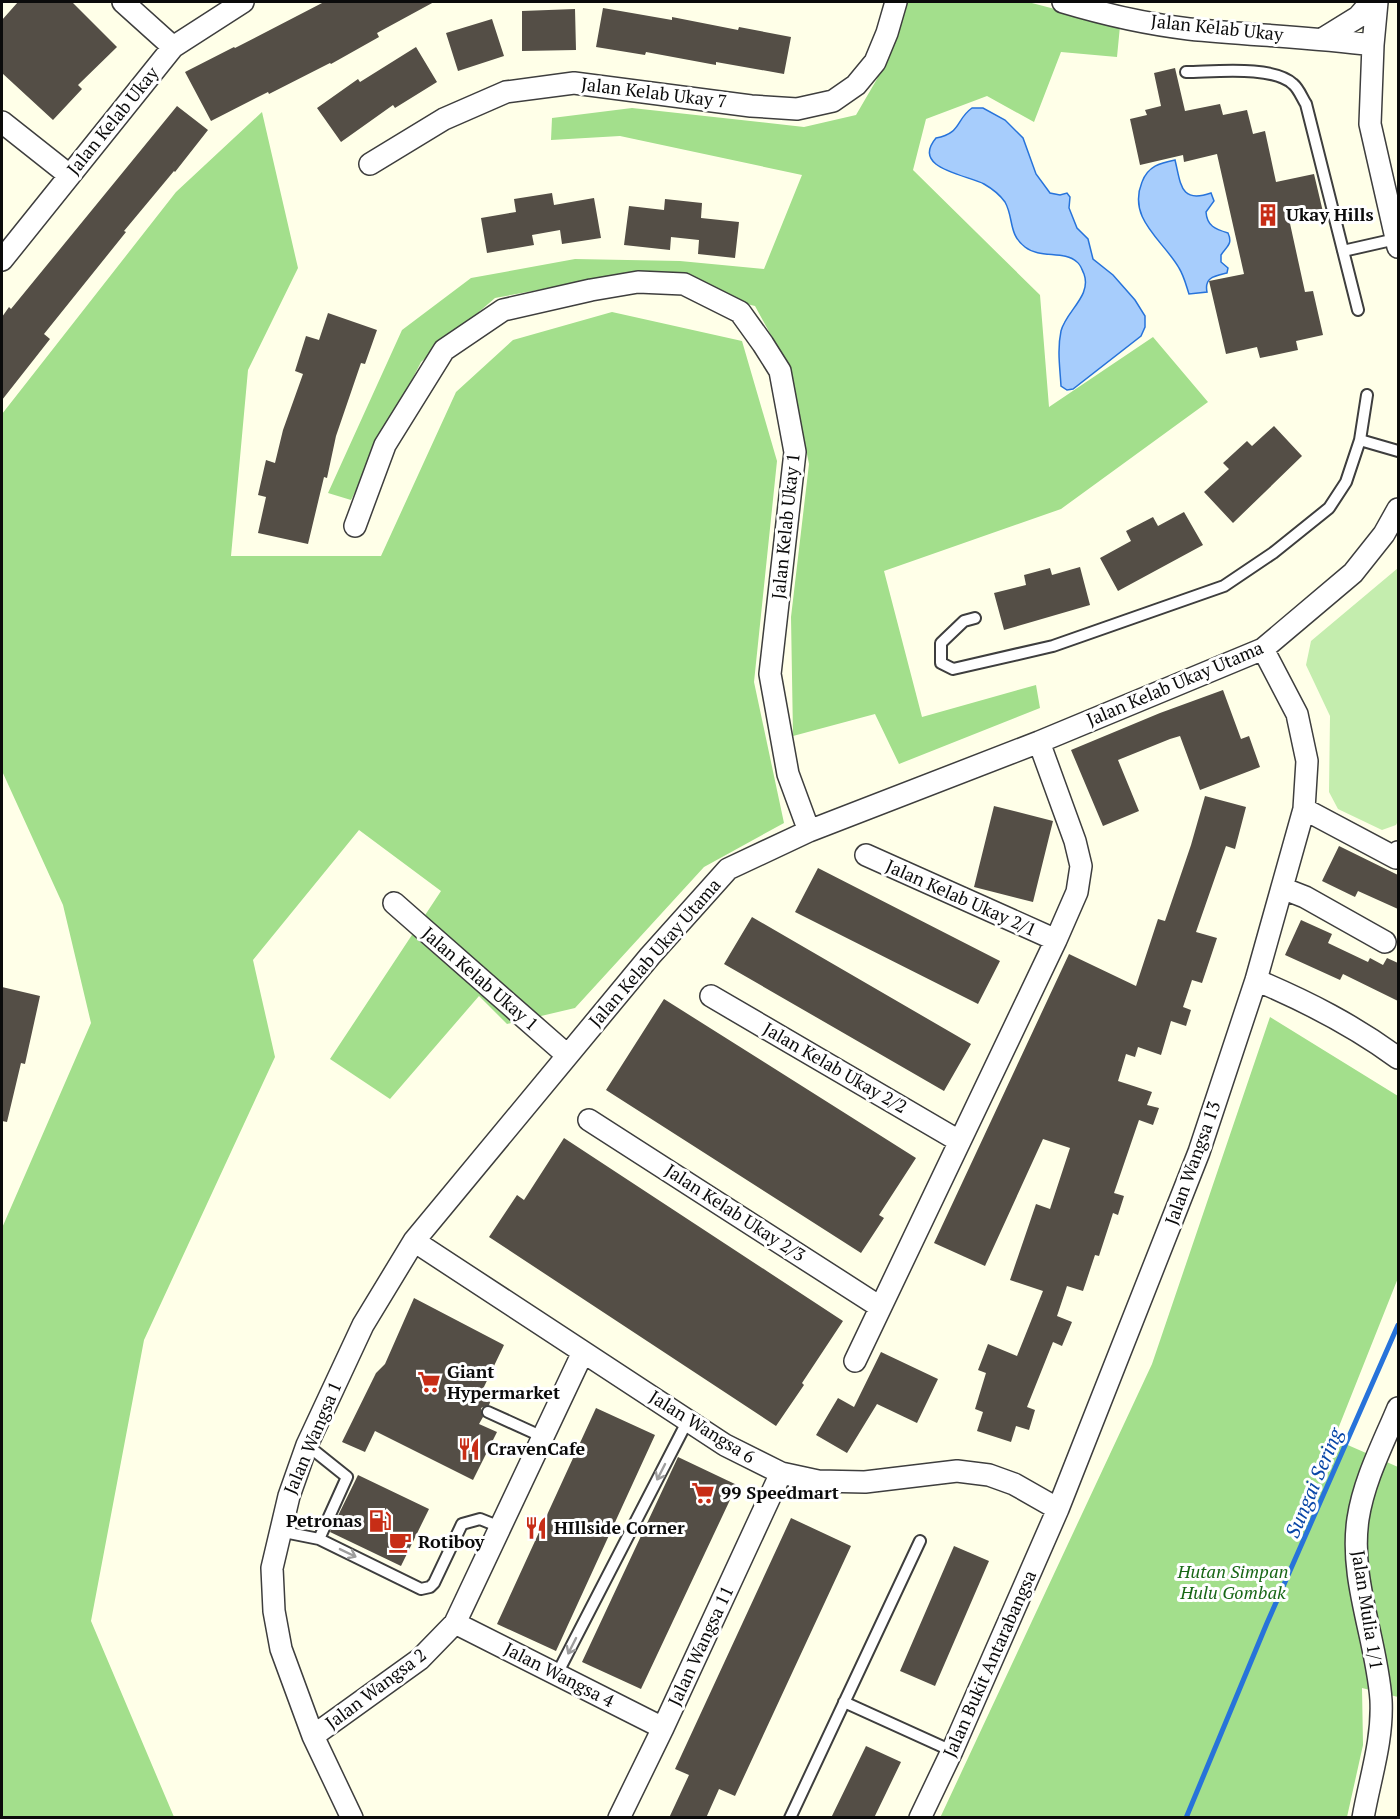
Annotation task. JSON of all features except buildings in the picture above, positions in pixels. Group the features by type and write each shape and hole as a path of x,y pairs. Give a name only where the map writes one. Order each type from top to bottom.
{"street":[{"path":"123,2 173,47"},
{"name":"Jalan Kelab Ukay","path":"2,260 173,47 243,2"},
{"name":"Jalan Kelab Ukay 7","path":"370,164 444,119 506,92 562,84 574,83 751,106 797,109 833,101 855,85 875,62 896,2"},
{"name":"Jalan Kelab Ukay","path":"1063,2 1099,12 1187,28 1324,38 1373,45"},
{"path":"1324,38 1358,17 1371,2"},
{"path":"1377,2 1370,124 1397,243"},
{"path":"2,122 69,175"},
{"name":"Jalan Kelab Ukay 1","path":"355,526 385,445 444,350 503,310 638,282 684,284 740,312 780,372 795,452 770,674 788,774 809,831"},
{"name":"Jalan Kelab Ukay Utama","path":"414,1241 650,956 728,869 809,831 1039,742 1263,649 1353,573 1384,534 1398,509"},
{"name":"Jalan Wangsa 13","path":"1058,1509 1199,1152 1257,980 1304,809 1307,761 1297,714 1263,649"},
{"path":"855,1361 1077,892 1081,866 1075,841 1039,742"},
{"path":"1304,809 1398,856"},
{"name":"Jalan Kelab Ukay 2/1","path":"866,855 1056,940"},
{"path":"1282,888 1305,897 1385,942"},
{"name":"Jalan Kelab Ukay 1","path":"394,903 567,1055"},
{"path":"1257,980 1306,1001 1365,1033 1398,1058"},
{"name":"Jalan Kelab Ukay 2/2","path":"711,996 959,1141"},
{"name":"Jalan Kelab Ukay 2/3","path":"589,1120 880,1307"},
{"name":"Jalan Wangsa 6","path":"414,1241 725,1445 781,1473 818,1481 865,1482 957,1471 989,1475 1014,1484 1058,1509"},
{"name":"Jalan Wangsa 1","path":"352,1818 313,1736 280,1649 274,1611 272,1568 279,1531 307,1445 363,1325 414,1241"},
{"name":"Jalan Wangsa 2","path":"313,1736 420,1659 455,1623 583,1352"},
{"name":"Jalan Mulia 1/1","path":"1363,1818 1379,1745 1381,1700 1359,1578 1356,1549 1358,1521 1363,1492 1398,1408"},
{"name":"Jalan Wangsa 11","path":"619,1818 781,1473"},
{"name":"Jalan Bukit Antarabangsa","path":"920,1818 952,1751 1058,1509"},
{"name":"Jalan Wangsa 4","path":"455,1623 663,1728"}],"lane":[{"path":"1186,72 1260,72 1278,75 1294,84 1306,104 1358,310"},
{"path":"1343,251 1397,243"},
{"path":"975,618 964,621 941,643 941,663 953,669 1053,646 1224,586 1273,553 1329,508 1346,482 1360,440 1367,395"},
{"path":"1360,440 1398,451"},
{"path":"488,1412 543,1437"},
{"path":"557,1674 688,1420"},
{"path":"307,1445 347,1477 319,1539"},
{"path":"279,1531 319,1539 421,1588 430,1587 434,1583 462,1524 480,1519 500,1527"},
{"path":"790,1818 920,1541"},
{"path":"844,1702 952,1751"}],"green space":[{"path":"904,2 1028,2 1120,26 1117,57 1061,52 1034,122 987,96 926,119 913,170 1040,295 1049,407 1153,337 1208,402 1061,509 884,571 922,717 1036,685 1040,708 899,764 875,714 793,736 791,617 809,464 790,370 755,306 626,274 495,298 421,362 351,500 328,493 402,330 471,278 575,259 680,261 764,269 802,175 620,136 551,140 552,118 632,108 804,127 856,115 877,79"},
{"path":"262,112 298,268 248,370 231,556 381,556 456,392 513,340 612,312 742,341 777,461 754,682 784,823 704,867 575,1008 507,1024 479,996 390,1099 330,1059 441,891 359,830 253,960 275,1057 144,1340 91,1621 174,1817 2,1817 2,1228 91,1023 63,905 2,771 2,414 176,192"},
{"path":"1398,568 1398,821 1396,825 1382,830 1338,809 1329,792 1330,716 1306,665 1311,641"},
{"name":"Hutan Simpan Hulu Gombak","path":"1270,1017 1398,1096 1398,1278 1334,1439 1398,1467 1398,1697 1362,1688 1363,1745 1347,1817 940,1818 1152,1364"}],"water":[{"path":"972,108 983,108 1005,120 1023,138 1036,174 1050,193 1060,195 1067,193 1070,197 1069,208 1077,228 1088,239 1093,259 1113,275 1135,300 1145,316 1145,327 1141,336 1073,389 1067,390 1061,386 1059,345 1064,324 1082,296 1086,282 1080,266 1072,258 1038,253 1025,247 1016,237 1008,208 998,194 984,184 944,169 930,157 930,149 936,138 954,130"},
{"path":"1175,160 1181,184 1188,194 1201,196 1211,193 1214,201 1206,212 1208,221 1216,228 1228,233 1230,240 1221,255 1221,262 1228,268 1227,273 1209,280 1207,292 1189,294 1179,268 1149,228 1139,207 1142,182 1148,172 1160,164"}],"waterway":[{"name":"Sungai Sering","path":"1186,1818 1267,1623 1398,1325"}],"place":[{"name":"Ukay Hills","path":"1268,215"},
{"name":"Giant Hypermarket","path":"429,1382"},
{"name":"CravenCafe","path":"469,1449"},
{"name":"99 Speedmart","path":"703,1493"},
{"name":"Petronas","path":"380,1521"},
{"name":"HIllside Corner","path":"536,1528"},
{"name":"Rotiboy","path":"400,1542"}]}
